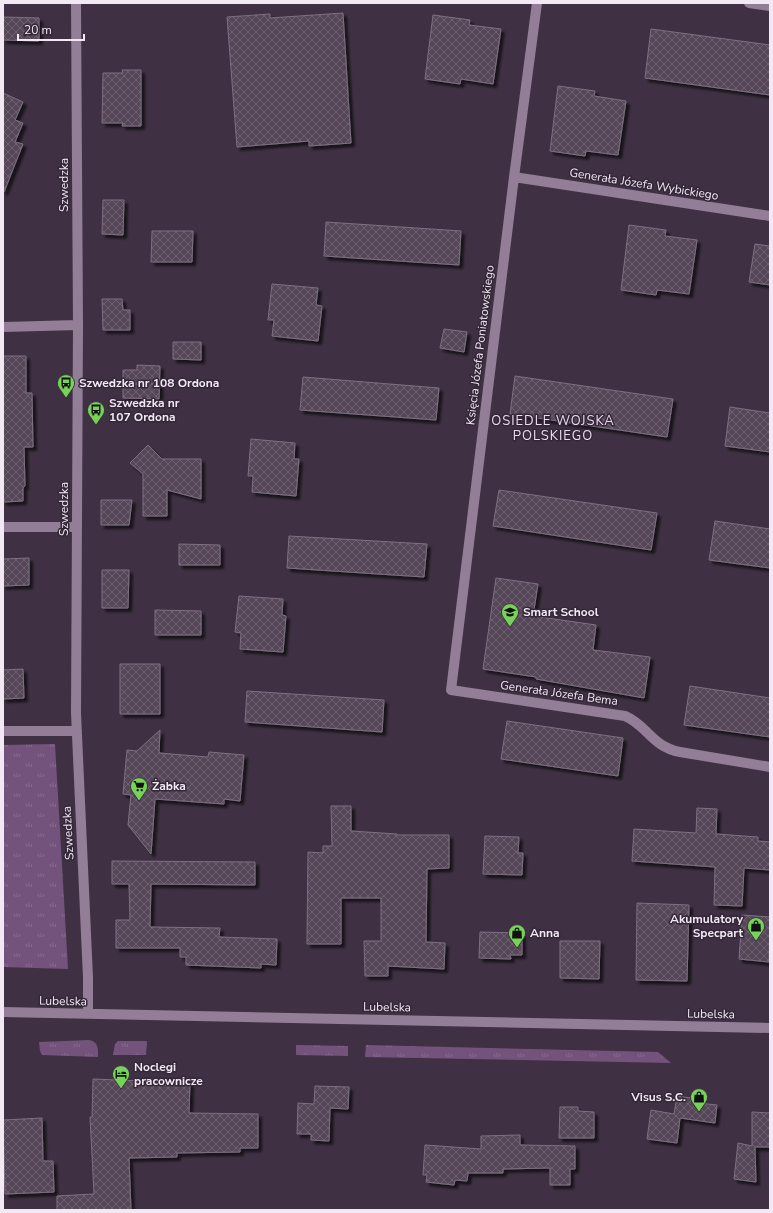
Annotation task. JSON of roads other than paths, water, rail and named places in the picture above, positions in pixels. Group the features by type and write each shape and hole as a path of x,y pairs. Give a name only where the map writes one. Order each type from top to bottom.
{"street":[{"name":"Szwedzka","path":"76,3 78,324 76,731 88,970 88,1014"},
{"name":"Księcia Józefa Poniatowskiego","path":"451,690 514,177 537,3"},
{"path":"749,3 770,6"},
{"name":"Generała Józefa Wybickiego","path":"514,177 770,216"},
{"path":"3,327 78,324"},
{"path":"3,527 77,527"},
{"name":"Generała Józefa Bema","path":"451,690 624,716 634,721 662,746 672,751 770,767"},
{"path":"3,731 76,731"},
{"name":"Lubelska","path":"3,1012 770,1028"}],"place":[{"name":"Szwedzka nr 108 Ordona","path":"66,398"},
{"name":"Szwedzka nr 107 Ordona","path":"96,425"},
{"name":"Smart School","path":"510,627"},
{"name":"Żabka","path":"139,801"},
{"name":"Akumulatory Specpart","path":"756,941"},
{"name":"Anna","path":"517,948"},
{"name":"Noclegi pracownicze","path":"121,1089"},
{"name":"Visus S.C.","path":"699,1112"}],"district":[{"name":"OSIEDLE WOJSKA POLSKIEGO","path":"553,428"}]}
